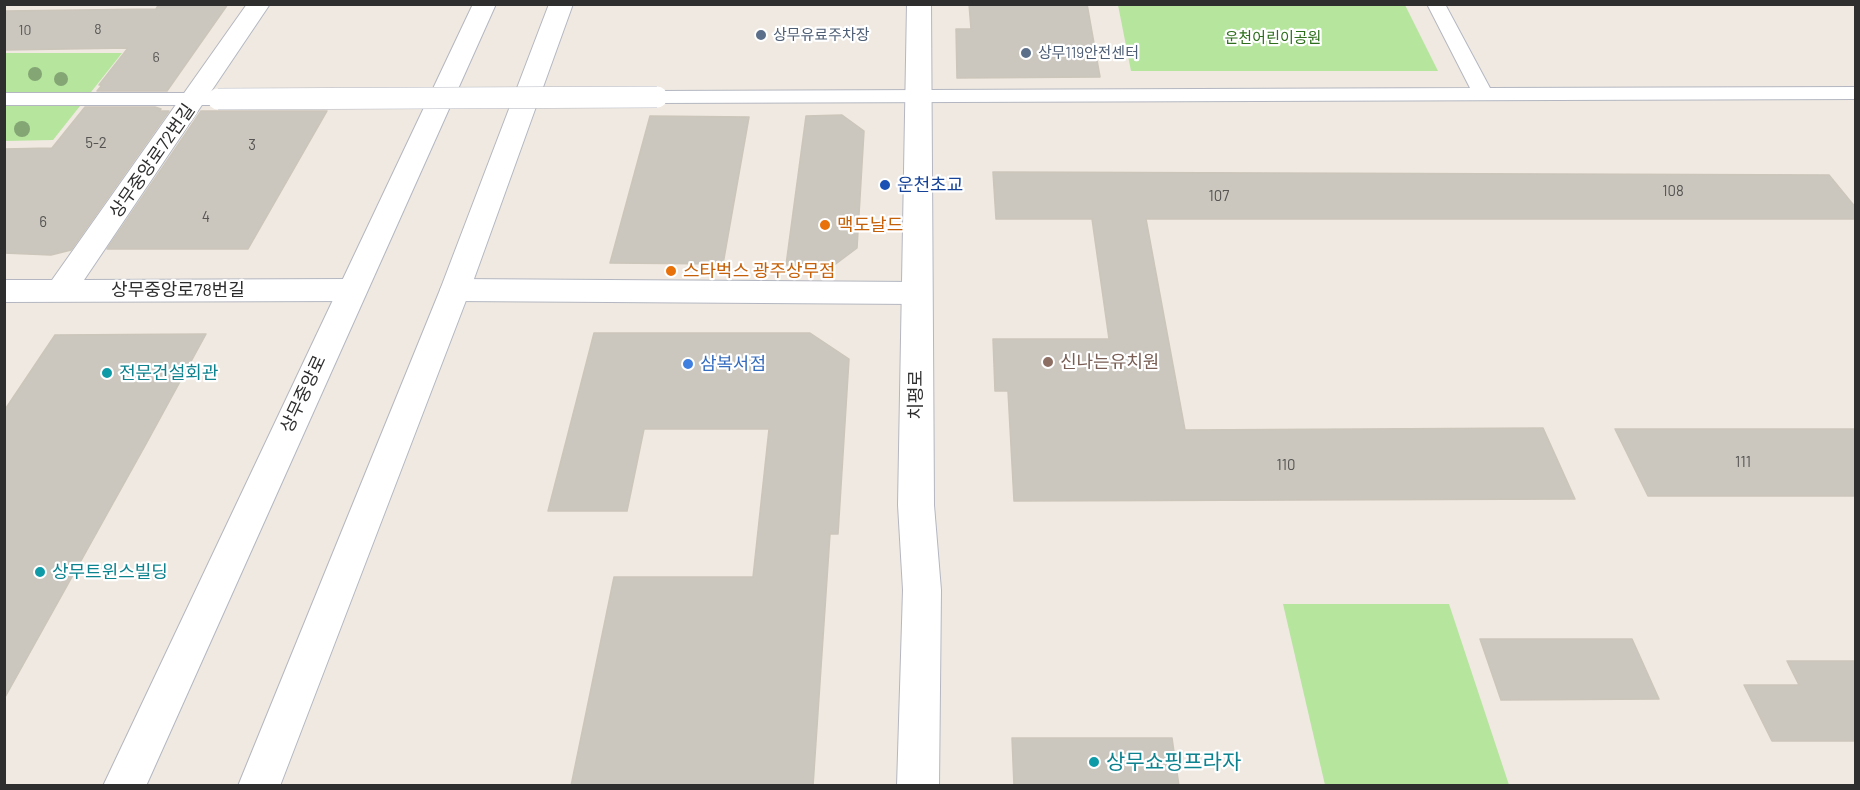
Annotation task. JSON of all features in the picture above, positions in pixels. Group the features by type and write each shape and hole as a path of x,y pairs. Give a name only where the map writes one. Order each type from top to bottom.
{"street":[{"path":"259,4 207,99 1482,92 1856,93"},
{"name":"상무중앙로","path":"124,786 485,4"},
{"path":"259,786 455,290 561,4"},
{"name":"치평로","path":"918,786 922,591 915,505 919,4"},
{"path":"1436,4 1482,92"},
{"name":"상무중앙로72번길","path":"4,99 207,99"},
{"name":"상무중앙로72번길","path":"61,290 207,99"},
{"name":"상무중앙로78번길","path":"4,291 351,290"},
{"path":"455,290 916,293"}],"green space":[{"name":"운천어린이공원","path":"1118,5 1405,5 1438,71 1131,71"},
{"path":"4,53 122,53 53,140 5,141"},
{"path":"1283,604 1449,604 1509,785 1325,785"}],"building":[{"path":"159,4 228,4 167,91 97,91 102,85 99,85 128,48 4,50 4,11 156,9"},
{"name":"상무119안전센터","path":"969,4 1087,4 1100,77 957,78 956,29 971,29"},
{"path":"85,107 155,107 161,109 159,111 169,111 71,250 51,255 4,253 4,149 52,148"},
{"path":"201,111 327,111 248,249 107,249"},
{"path":"842,115 864,131 857,248 833,266 786,265 806,116"},
{"path":"650,116 749,117 723,264 610,263"},
{"path":"993,172 1829,175 1856,208 1856,219 1146,219 1185,430 1543,428 1575,499 1014,501 1008,391 995,391 993,339 1109,339 1092,219 996,219"},
{"path":"594,333 810,333 849,359 838,534 830,534 813,786 571,786 614,577 753,577 769,429 644,429 627,511 548,511"},
{"path":"206,334 4,699 4,411 55,335"},
{"path":"1615,429 1856,429 1856,496 1648,496"},
{"path":"1480,639 1632,639 1659,699 1501,700"},
{"path":"1787,661 1856,661 1856,741 1772,741 1744,685 1799,685"},
{"name":"상무쇼핑프라자","path":"1012,738 1172,738 1179,786 1014,786"}],"place":[{"name":"상무유료주차장","path":"761,35"},
{"name":"상무119안전센터","path":"1026,53"},
{"name":"운천초교","path":"885,185"},
{"name":"맥도날드","path":"825,225"},
{"name":"스타벅스 광주상무점","path":"671,271"},
{"name":"신나는유치원","path":"1048,362"},
{"name":"삼복서점","path":"688,364"},
{"name":"전문건설회관","path":"107,373"},
{"name":"상무트윈스빌딩","path":"40,572"},
{"name":"상무쇼핑프라자","path":"1094,762"}]}
